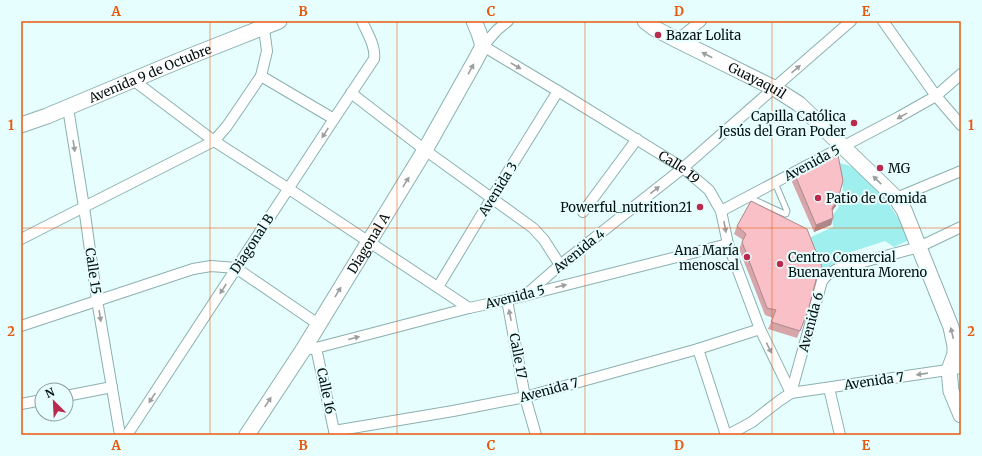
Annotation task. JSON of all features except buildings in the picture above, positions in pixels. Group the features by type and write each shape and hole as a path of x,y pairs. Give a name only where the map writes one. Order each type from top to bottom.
{"street":[{"name":"Avenida 9 de Octubre","path":"21,125 68,108 261,24 279,21"},
{"name":"Diagonal B","path":"127,435 374,59 375,53 362,21"},
{"path":"474,21 483,46"},
{"path":"483,46 497,30 508,21"},
{"name":"Guayaquil","path":"645,21 654,28 677,40 774,88 799,104 896,198 904,210 951,327 955,346 955,369 951,391 961,415"},
{"path":"677,40 701,21"},
{"name":"Avenida 4","path":"527,294 560,265 683,168 851,21"},
{"path":"883,21 936,96 961,125"},
{"path":"21,239 214,141 227,126 261,76 267,51 265,36 261,24"},
{"name":"Calle 19","path":"483,46 683,168 709,190 721,211 728,244 760,329 791,393"},
{"name":"Diagonal A","path":"247,435 310,349 318,324 425,150 483,46"},
{"name":"Avenida 5","path":"721,211 936,96 961,74"},
{"path":"261,76 334,119"},
{"path":"134,80 214,141 289,188 469,308"},
{"name":"Avenida 3","path":"438,287 558,91"},
{"path":"351,93 491,199 533,228 544,240 560,265"},
{"name":"Calle 15","path":"68,108 120,435"},
{"path":"21,131 44,117"},
{"path":"583,212 637,139"},
{"path":"896,198 961,171"},
{"name":"Avenida 6","path":"791,393 822,281 828,274 837,269 918,246 961,227"},
{"name":"Avenida 5","path":"310,349 728,244"},
{"path":"21,326 193,269 211,266 236,268 318,324"},
{"name":"Calle 17","path":"507,300 526,397 536,435"},
{"name":"Avenida 7","path":"334,433 526,397 698,349 760,329"},
{"name":"Calle 16","path":"310,349 334,433"},
{"path":"698,349 727,435"},
{"name":"Avenida 7","path":"727,435 752,422 791,393 955,369"},
{"path":"74,394 112,387"},
{"path":"829,388 840,435"},
{"path":"21,404 34,402"}],"lane":[{"path":"748,197 786,214 787,211 775,183"}],"shaded area":[{"path":"839,163 848,165 863,174 879,190 911,239 894,247 885,241 839,256 840,261 821,270 809,238 833,227 832,216 838,208 843,189"}],"place":[{"name":"Bazar Lolita","path":"658,35"},
{"name":"Capilla Católica Jesús del Gran Poder","path":"854,123"},
{"name":"MG","path":"880,168"},
{"name":"Patio de Comida","path":"818,198"},
{"name":"Powerful_nutrition21","path":"700,207"},
{"name":"Ana María menoscal","path":"747,257"},
{"name":"Centro Comercial Buenaventura Moreno","path":"780,264"}]}
